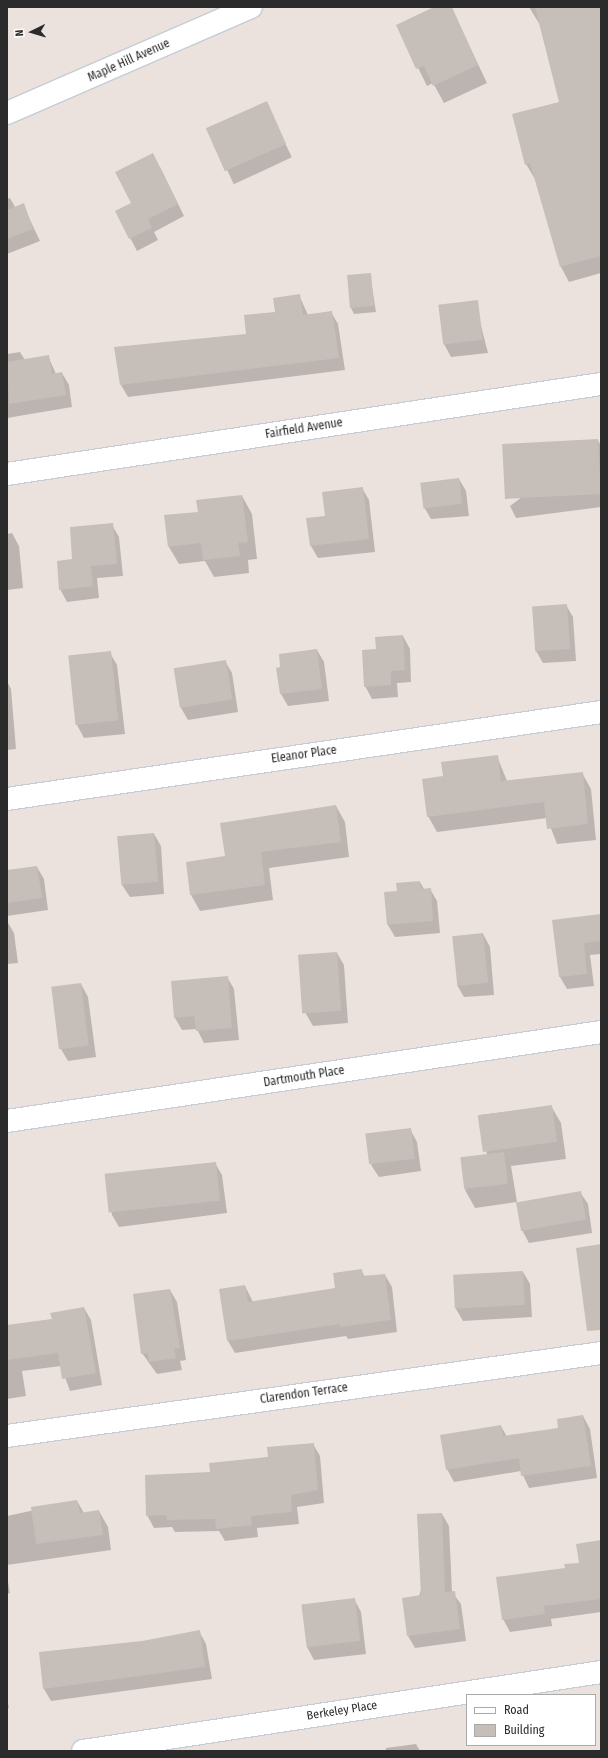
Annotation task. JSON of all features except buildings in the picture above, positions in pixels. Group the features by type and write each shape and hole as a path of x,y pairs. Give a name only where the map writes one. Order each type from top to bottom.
{"street":[{"name":"Maple Hill Avenue","path":"7,113 251,7"},
{"name":"Fairfield Avenue","path":"7,474 601,384"},
{"name":"Eleanor Place","path":"7,799 601,712"},
{"name":"Dartmouth Place","path":"7,1121 601,1032"},
{"name":"Clarendon Terrace","path":"7,1436 601,1353"},
{"name":"Berkeley Place","path":"83,1751 601,1672"}]}
